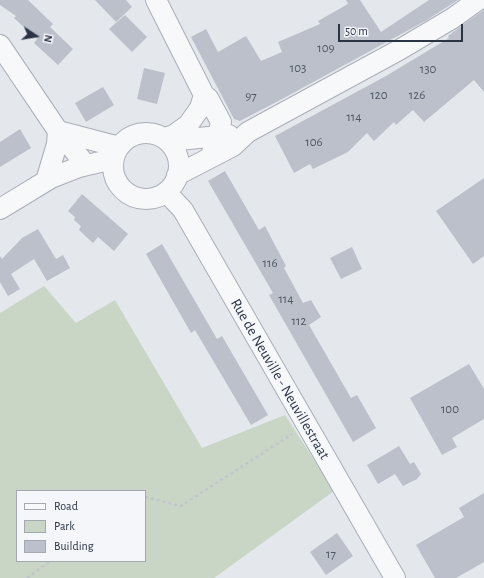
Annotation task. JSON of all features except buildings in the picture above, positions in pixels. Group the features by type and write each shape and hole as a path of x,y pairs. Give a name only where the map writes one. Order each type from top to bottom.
{"street":[{"path":"156,0 204,95 208,98 221,122 218,137 210,158"},
{"path":"177,175 234,146 248,132 399,50 453,18 478,0"},
{"path":"0,45 58,130 86,165"},
{"path":"166,140 188,125 200,108 204,95"},
{"path":"58,130 93,141 116,153"},
{"path":"46,181 57,144 58,130"},
{"path":"166,140 176,154 178,161 177,175 173,184 166,192 147,199 137,198 128,194 120,187 115,179 113,169 116,153 124,140 140,133 148,133 166,140 218,137 248,132"},
{"path":"0,209 46,181 116,153"},
{"name":"Rue de Neuville - Neuvillestraat","path":"166,192 183,210 306,425 388,575"}],"path":[{"path":"146,497 181,506 306,425"},
{"path":"27,578 49,562"}],"green space":[{"path":"44,286 76,323 115,300 202,448 285,415 334,491 214,578 0,578 0,313"}]}
